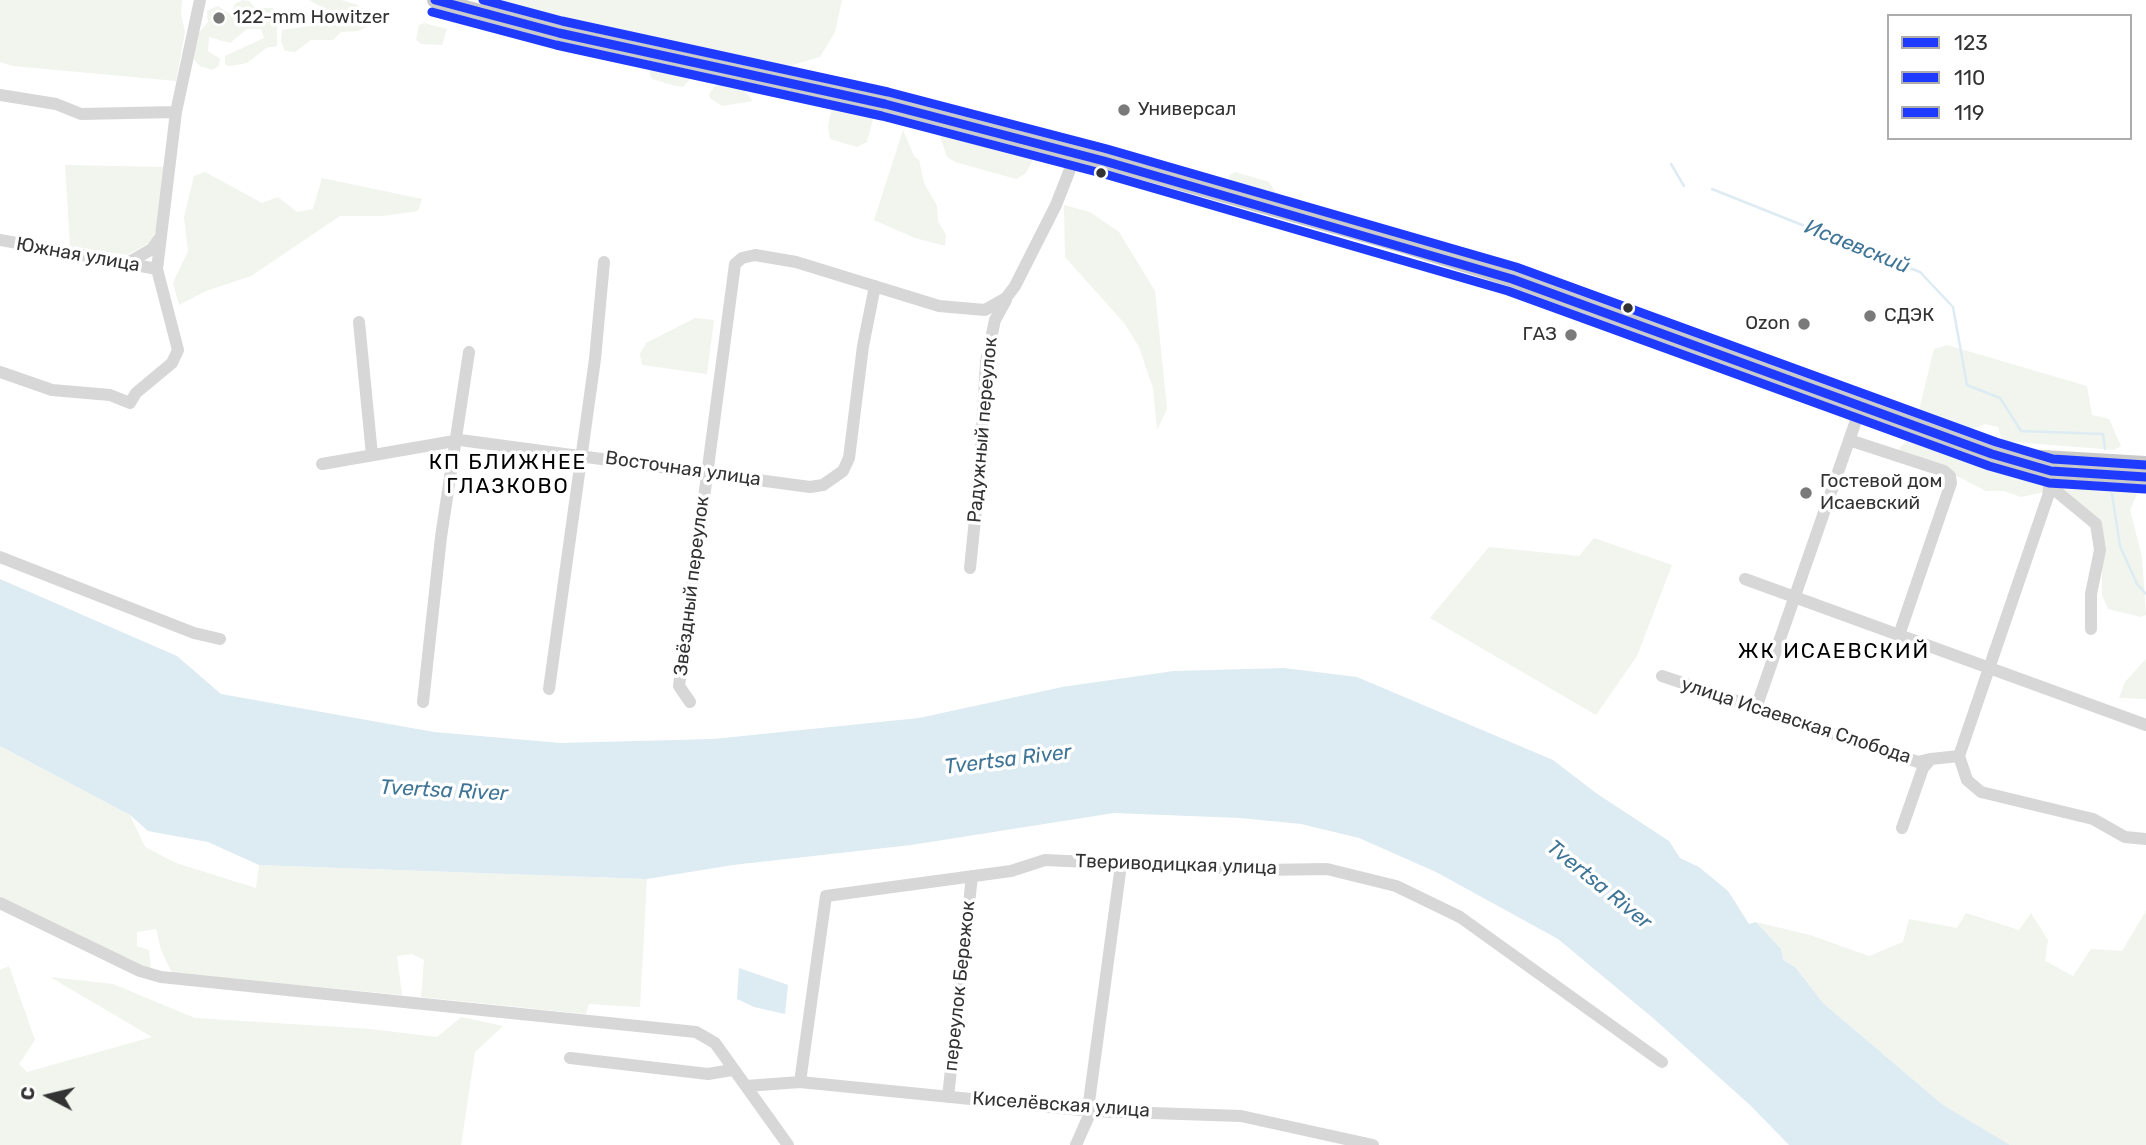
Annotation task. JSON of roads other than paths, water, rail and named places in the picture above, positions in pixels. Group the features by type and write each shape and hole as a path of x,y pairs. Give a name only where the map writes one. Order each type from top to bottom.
{"main road":[{"path":"435,0 559,33 873,102 1076,154 1403,245 1512,279 1992,454 2051,479 2146,477"},
{"path":"1992,454 2146,464"}],"street":[{"path":"0,372 52,390 110,395 130,403 136,393 172,363 178,350 157,269 176,112 200,0"},
{"path":"0,95 27,98 81,114 176,112"},
{"name":"Радужный переулок","path":"970,568 979,480 986,362 995,320 1031,260 1076,154"},
{"path":"127,264 152,249 161,236"},
{"name":"Южная улица","path":"0,240 157,269"},
{"name":"Звёздный переулок","path":"690,702 679,686 733,268 738,261 755,255 796,262 875,286"},
{"path":"549,689 583,455 604,262"},
{"path":"875,286 939,306 968,310 985,310 1008,295"},
{"name":"Восточная улица","path":"322,464 456,440 810,487 835,478 843,471 849,458 863,346 875,286"},
{"path":"359,322 372,455"},
{"path":"423,702 441,537 468,352"},
{"path":"1756,708 1861,406"},
{"path":"1849,440 1944,471 1950,476 1951,483 1899,635"},
{"path":"2091,629 2091,594 2100,550 2096,524 2051,479 1959,756 1966,780 1981,792 2093,819 2125,837 2146,839"},
{"path":"0,557 194,633 220,639"},
{"path":"1745,579 2146,725"},
{"name":"улица Исаевская Слобода","path":"1662,676 1918,762 1959,756"},
{"path":"1902,828 1923,768 1931,759"},
{"name":"Твериводицкая улица","path":"800,1082 826,896 1011,871 1045,860 1121,865 1327,869 1396,887 1460,917 1662,1062"},
{"path":"1076,1145 1091,1111 1089,1102 1121,865"},
{"name":"переулок Бережок","path":"948,1097 972,876"},
{"path":"0,902 140,971 158,976 696,1032 715,1044 788,1145"},
{"path":"569,1058 708,1074 732,1070"},
{"name":"Киселёвская улица","path":"746,1086 800,1082 1091,1111 1241,1116 1368,1144"}],"water":[{"name":"Tvertsa River","path":"0,579 177,656 221,694 434,732 561,743 713,739 919,718 1062,687 1174,671 1284,668 1357,677 1553,760 1596,793 1669,841 1680,858 1699,867 1728,891 1749,924 1756,922 1781,949 1783,960 1795,967 1823,1003 1943,1105 2010,1145 1789,1145 1751,1106 1653,1018 1558,939 1436,872 1359,838 1301,824 1240,818 1114,813 911,845 733,865 647,879 259,865 208,842 148,831 130,815 0,746"},
{"path":"739,968 788,985 785,1014 754,1007 737,999"}],"waterway":[{"name":"Исаевский","path":"1671,164 1684,186"},
{"name":"Исаевский","path":"1712,189 1920,272 1953,307 1967,385 2000,398 2021,431 2103,434 2105,449"},
{"name":"Исаевский","path":"2112,494 2120,546 2137,584 2146,594"}],"place":[{"name":"122-mm Howitzer","path":"219,18"},
{"name":"Универсал","path":"1124,110"},
{"name":"СДЭК","path":"1870,316"},
{"name":"Ozon","path":"1804,324"},
{"name":"ГАЗ","path":"1571,335"},
{"name":"Гостевой дом Исаевский","path":"1806,493"}],"district":[{"name":"КП БЛИЖНЕЕ ГЛАЗКОВО","path":"508,475"},
{"name":"ЖК ИСАЕВСКИЙ","path":"1834,652"}]}
